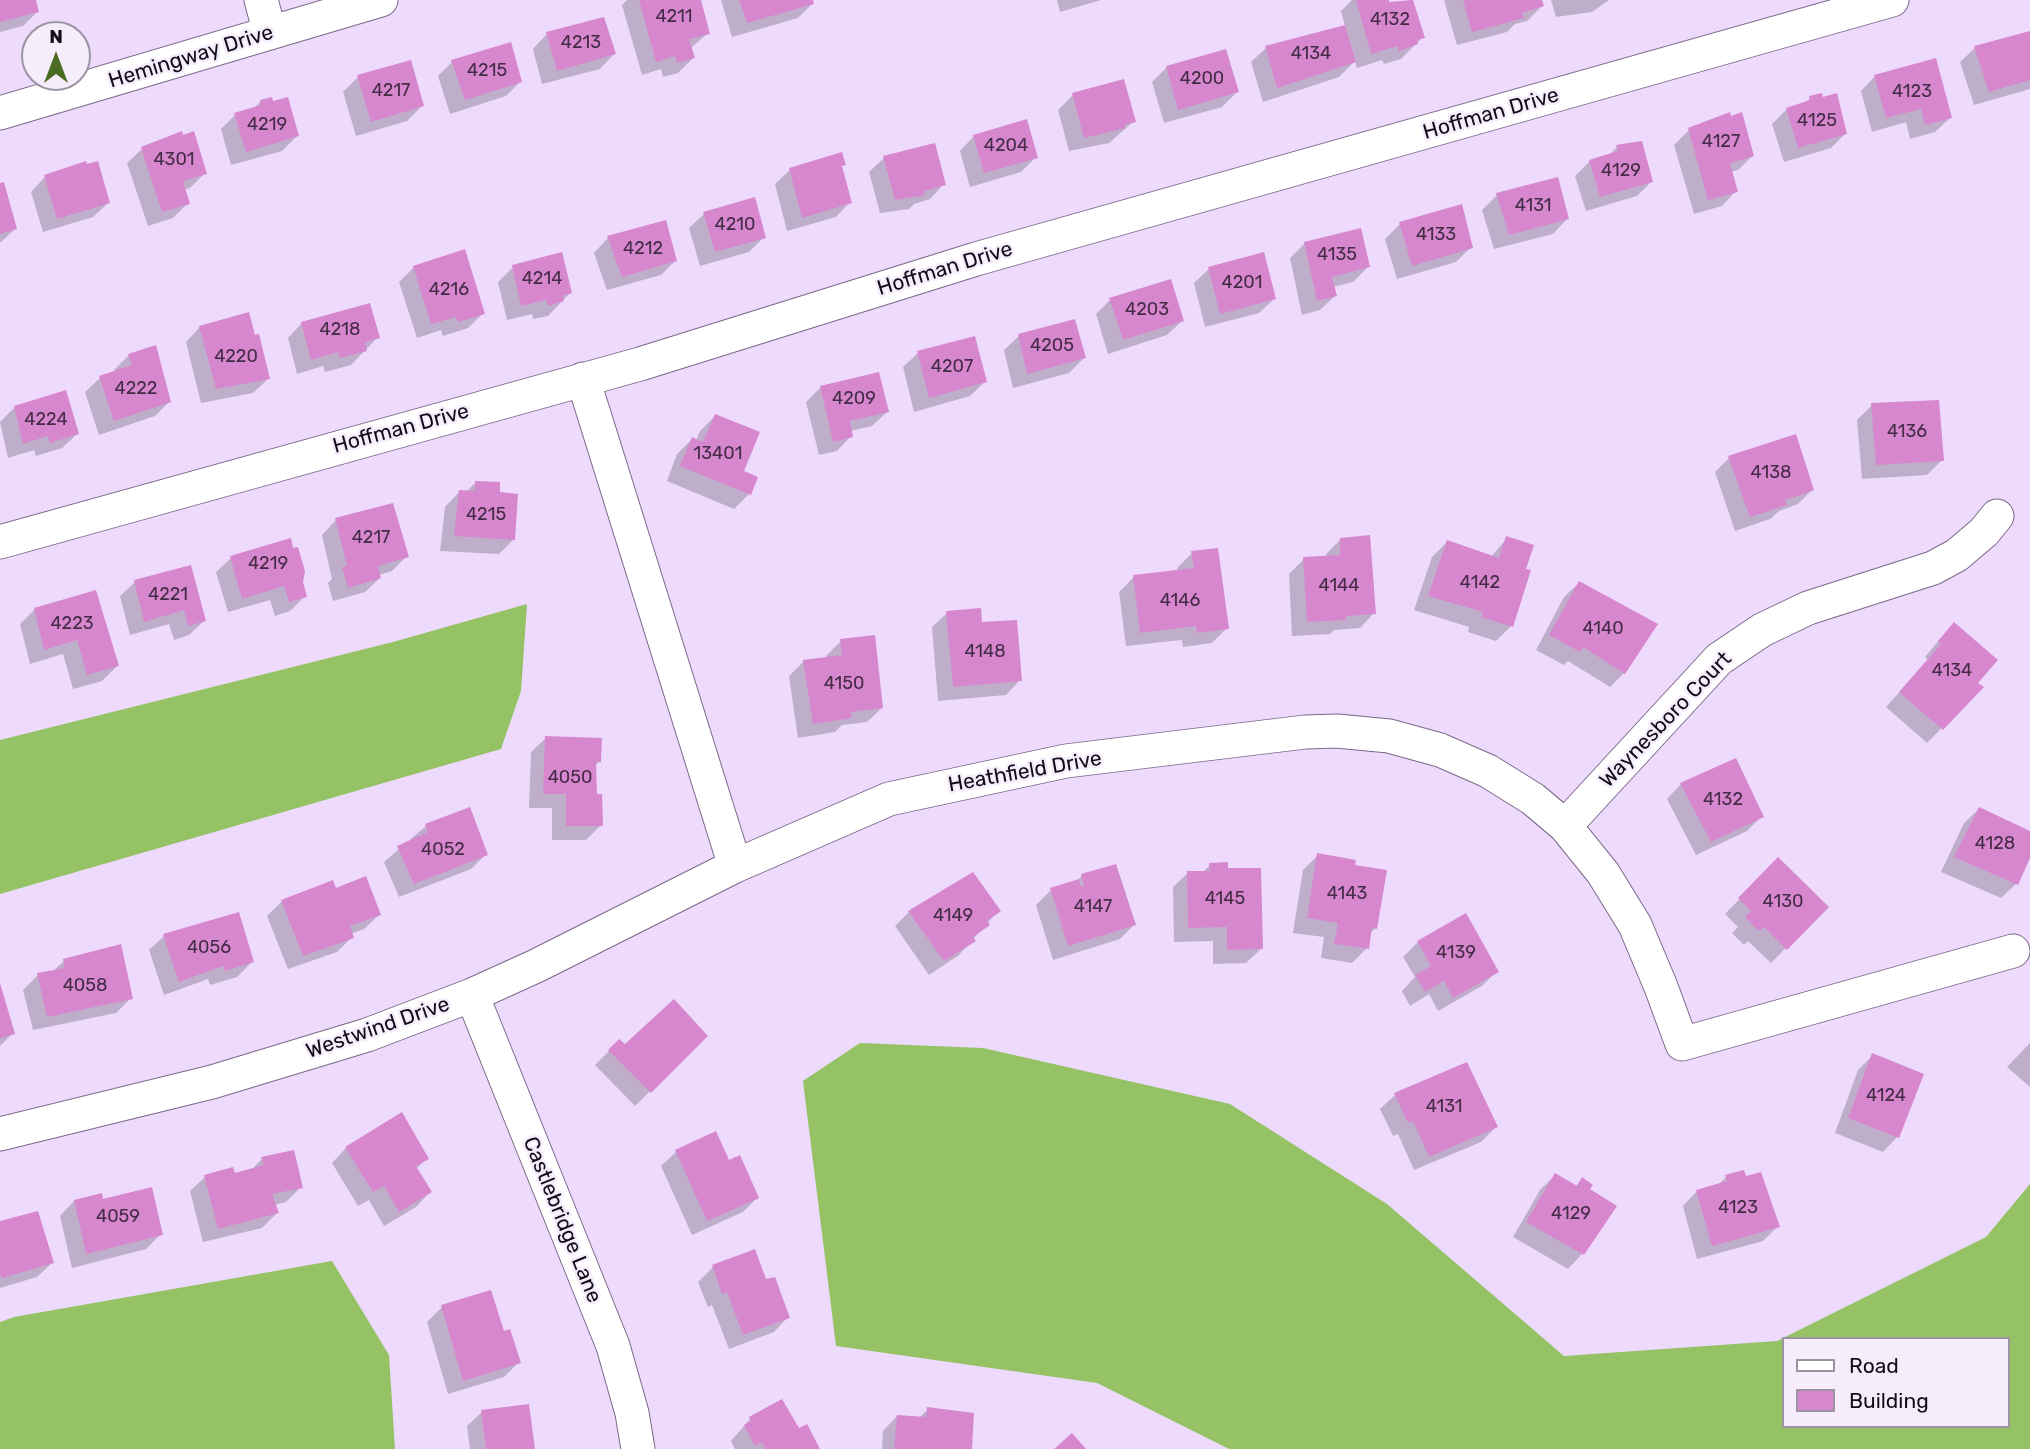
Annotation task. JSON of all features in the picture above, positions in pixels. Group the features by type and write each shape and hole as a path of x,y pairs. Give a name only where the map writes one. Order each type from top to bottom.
{"street":[{"path":"261,0 270,33"},
{"name":"Hemingway Drive","path":"0,113 381,0"},
{"name":"Hoffman Drive","path":"0,542 583,379 976,259 1892,0"},
{"path":"583,379 735,866"},
{"name":"Waynesboro Court","path":"1565,826 1719,659 1762,630 1808,608 1933,568 1957,555 1984,532 1997,516"},
{"name":"Heathfield Drive","path":"735,866 889,799 940,787 1066,761 1305,732 1337,731 1389,736 1440,750 1488,771 1533,799 1565,826 1603,873 1635,925 1682,1044 2013,951"},
{"name":"Westwind Drive","path":"0,1134 212,1082 367,1035 472,995 536,966 735,866"},
{"name":"Castlebridge Lane","path":"472,995 613,1346 632,1413 638,1449"}],"green space":[{"path":"527,604 521,691 501,749 0,894 0,740 393,642"},
{"path":"860,1043 983,1048 1230,1104 1387,1204 1564,1356 1782,1339 1782,1428 2009,1428 2009,1337 1785,1337 1986,1237 2030,1184 2030,1449 1229,1449 1097,1383 836,1346 803,1081"},
{"path":"332,1261 389,1355 395,1449 0,1449 0,1322 14,1317"}],"building":[{"path":"0,0 36,0 39,12 0,22"},
{"path":"639,0 701,0 710,34 689,39 695,58 677,63 675,56 656,62"},
{"path":"739,0 813,0 814,4 747,23"},
{"path":"1356,0 1413,0 1425,38 1417,40 1418,44 1399,51 1397,46 1371,54"},
{"path":"1463,0 1542,0 1544,6 1522,13 1524,18 1472,32"},
{"path":"604,17 616,54 557,71 546,32"},
{"path":"1345,25 1356,62 1277,88 1265,46"},
{"path":"2030,31 2030,80 1989,92 1974,46"},
{"path":"511,42 522,82 465,100 451,60"},
{"path":"1226,49 1239,92 1178,110 1166,66"},
{"path":"1936,58 1952,118 1925,125 1921,109 1886,118 1874,75"},
{"path":"411,60 424,106 371,122 357,75"},
{"path":"1124,79 1136,122 1124,125 1126,128 1084,138 1072,93"},
{"path":"1822,93 1823,97 1837,93 1847,134 1798,148 1786,108 1810,100 1809,96"},
{"path":"272,97 273,101 288,97 299,136 246,152 234,113 261,105 260,100"},
{"path":"1730,112 1731,116 1742,112 1754,156 1730,163 1738,192 1708,200 1688,128"},
{"path":"1027,119 1038,158 984,173 973,135"},
{"path":"182,131 183,135 194,131 207,174 183,181 190,204 162,212 141,147"},
{"path":"1642,141 1653,182 1600,197 1589,160 1618,151 1616,145"},
{"path":"935,143 946,185 924,191 925,195 895,200 883,156"},
{"path":"842,152 846,165 842,166 852,203 802,218 789,168"},
{"path":"86,161 87,164 98,161 110,203 57,219 44,175"},
{"path":"1558,177 1569,219 1509,235 1496,193"},
{"path":"4,182 17,229 0,234 0,183"},
{"path":"755,197 766,238 715,252 703,212"},
{"path":"1462,204 1473,248 1412,266 1399,222"},
{"path":"666,220 677,261 622,277 607,236"},
{"path":"1361,228 1370,267 1332,277 1337,296 1317,301 1304,242"},
{"path":"465,249 485,314 458,322 456,317 431,324 413,266"},
{"path":"562,252 572,293 563,296 564,301 548,306 546,300 521,306 512,265"},
{"path":"1264,252 1276,299 1220,314 1208,267"},
{"path":"1171,279 1184,321 1123,340 1109,298"},
{"path":"370,303 380,338 365,342 367,351 339,358 338,352 311,360 301,322"},
{"path":"249,312 255,335 259,334 270,379 216,389 199,326"},
{"path":"1075,319 1086,358 1027,374 1018,334"},
{"path":"975,336 987,382 929,398 917,351"},
{"path":"156,345 171,402 114,421 99,376 132,365 128,354"},
{"path":"879,372 889,412 850,421 853,437 833,442 820,386"},
{"path":"66,390 79,434 50,443 48,436 23,444 14,406"},
{"path":"1939,400 1944,461 1876,465 1871,403"},
{"path":"715,414 760,432 744,471 758,477 751,495 680,466 692,437 703,442"},
{"path":"1796,434 1814,490 1785,500 1787,505 1750,517 1728,456"},
{"path":"475,481 500,482 500,492 518,494 515,540 454,536 459,490 475,491"},
{"path":"393,503 409,557 378,566 381,578 348,588 342,567 347,566 335,518"},
{"path":"1370,535 1376,614 1346,616 1346,620 1307,622 1303,557 1340,555 1340,538"},
{"path":"1506,536 1534,545 1526,569 1531,570 1513,627 1481,617 1483,612 1428,596 1447,540 1499,558"},
{"path":"291,538 293,548 298,547 305,571 303,582 307,597 289,602 284,586 242,599 230,556"},
{"path":"1218,548 1229,629 1197,633 1196,626 1140,633 1133,575 1194,568 1191,551"},
{"path":"191,565 206,621 188,626 184,610 144,622 134,580"},
{"path":"1579,581 1658,624 1625,674 1583,647 1580,652 1549,635"},
{"path":"96,590 119,666 87,675 77,640 44,650 34,608"},
{"path":"981,608 982,622 1017,620 1022,681 953,687 946,611"},
{"path":"1954,622 1998,660 1978,683 1984,687 1943,730 1899,692 1941,644 1938,641"},
{"path":"875,635 883,708 851,712 852,718 813,724 803,660 842,655 840,639"},
{"path":"545,736 602,738 601,762 596,762 597,794 602,794 603,826 566,826 566,794 543,794"},
{"path":"1736,758 1764,817 1711,842 1680,783"},
{"path":"470,807 488,855 414,884 397,846 428,832 425,824"},
{"path":"1979,807 2030,831 2030,858 2018,885 1954,857"},
{"path":"1317,853 1356,860 1355,865 1387,870 1377,929 1372,927 1369,949 1334,944 1338,923 1307,918"},
{"path":"1778,857 1829,907 1787,950 1764,927 1759,931 1745,917 1751,911 1738,898"},
{"path":"1228,862 1228,868 1261,868 1263,949 1227,950 1227,927 1188,928 1187,871 1210,871 1209,863"},
{"path":"1116,864 1136,925 1068,946 1050,888 1079,879 1081,887 1084,886 1081,874"},
{"path":"973,872 1001,911 987,921 990,925 973,937 976,941 944,961 908,911"},
{"path":"366,876 381,915 350,926 354,938 303,956 281,900 333,880 336,888"},
{"path":"239,912 254,962 225,971 223,966 179,982 163,934"},
{"path":"1466,913 1499,972 1453,998 1444,981 1425,992 1415,975 1431,966 1417,941"},
{"path":"121,944 133,999 47,1017 37,973 65,968 63,959"},
{"path":"0,983 15,1034 0,1038"},
{"path":"674,999 708,1036 651,1093 608,1050 619,1039 625,1044"},
{"path":"1872,1053 1924,1074 1899,1138 1848,1118"},
{"path":"1467,1062 1498,1127 1429,1157 1413,1121 1408,1123 1394,1093"},
{"path":"402,1112 429,1159 416,1166 432,1192 399,1212 384,1186 373,1192 345,1147"},
{"path":"716,1131 729,1160 740,1155 759,1198 707,1221 675,1150"},
{"path":"294,1150 303,1188 272,1194 279,1213 218,1229 204,1175 233,1167 235,1173 264,1165 261,1157"},
{"path":"1744,1170 1746,1176 1761,1172 1780,1227 1712,1246 1696,1190 1727,1181 1725,1175"},
{"path":"1555,1173 1577,1186 1582,1177 1593,1185 1590,1189 1617,1206 1584,1255 1526,1222"},
{"path":"152,1187 163,1235 86,1254 74,1200 102,1193 103,1199"},
{"path":"38,1211 54,1263 2,1278 0,1221"},
{"path":"755,1249 766,1279 775,1277 790,1318 743,1335 727,1292 722,1294 712,1265"},
{"path":"491,1290 504,1331 510,1329 521,1363 463,1381 441,1305"},
{"path":"782,1399 799,1428 807,1424 820,1449 765,1449 762,1442 755,1446 744,1425 751,1421 749,1417"},
{"path":"529,1404 535,1449 486,1449 481,1410"},
{"path":"927,1407 974,1413 972,1449 894,1449 897,1415 926,1417"},
{"path":"1072,1433 1086,1449 1054,1449"}]}
